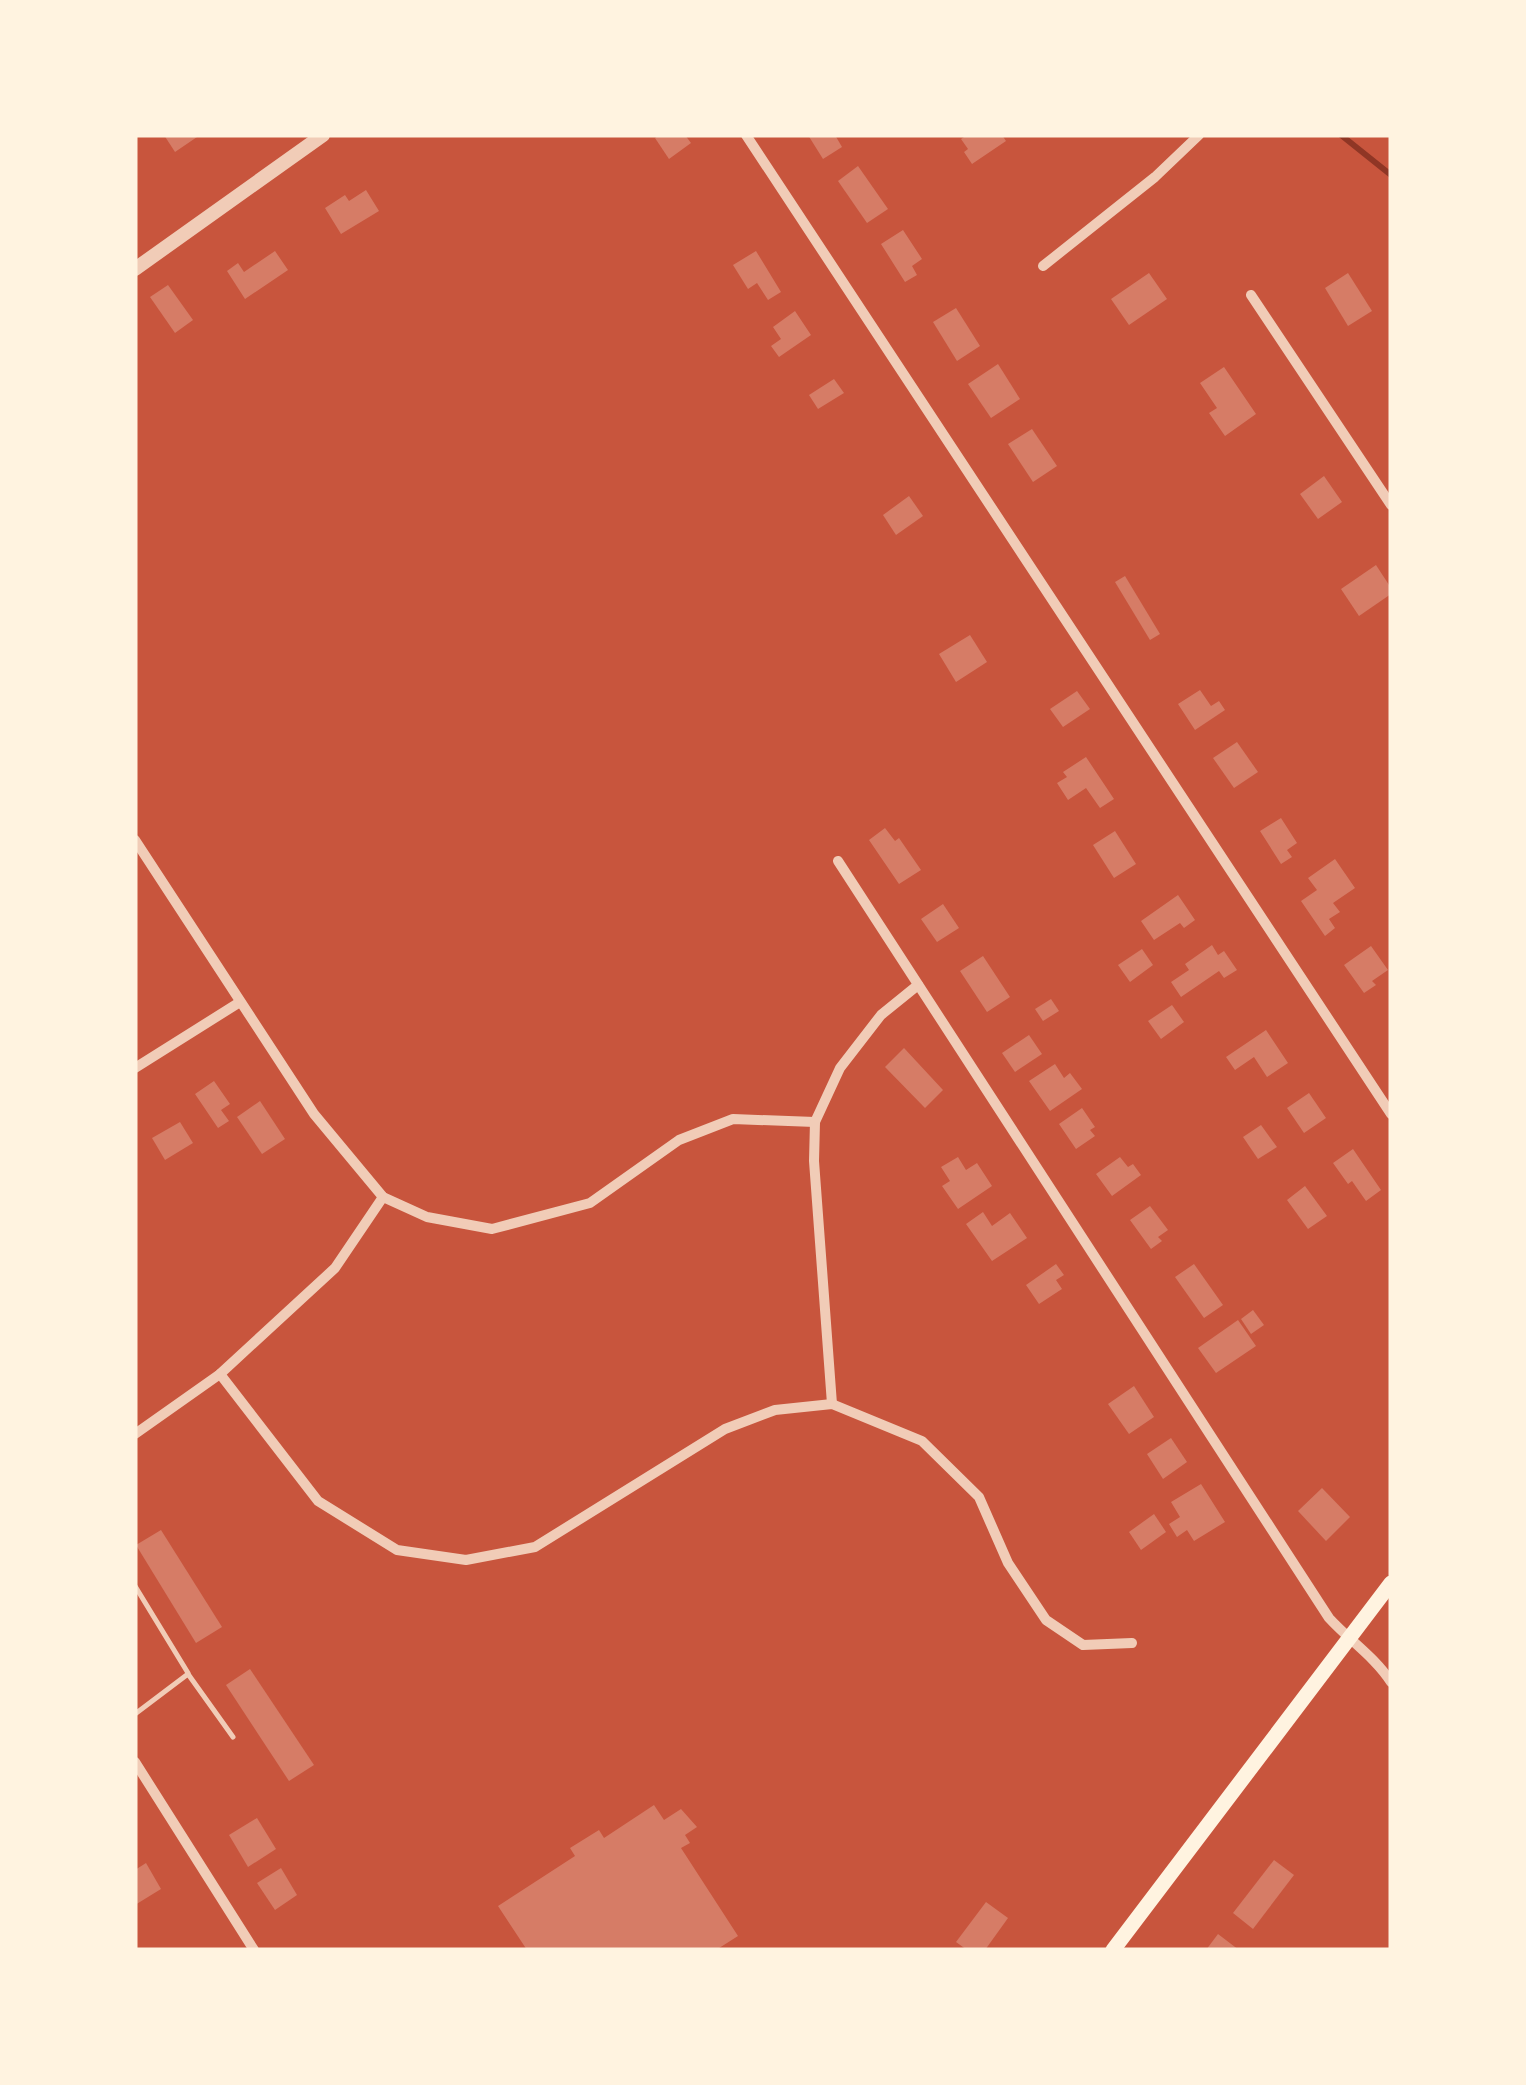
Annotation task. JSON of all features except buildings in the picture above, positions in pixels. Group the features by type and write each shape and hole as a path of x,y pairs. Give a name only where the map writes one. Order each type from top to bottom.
{"main road":[{"path":"1113,1950 1391,1583"}],"street":[{"path":"135,269 323,135"},
{"path":"746,135 1391,1114"},
{"path":"1043,266 1155,177 1198,135"},
{"path":"1251,294 1391,506"},
{"path":"135,840 314,1114 383,1197 427,1217 492,1229 590,1202 679,1140 733,1120 815,1122"},
{"path":"838,861 1329,1618 1381,1667 1391,1682"},
{"path":"832,1404 814,1161 815,1122 840,1068 881,1015 918,986"},
{"path":"135,1068 240,1002"},
{"path":"135,1434 220,1374 334,1268 383,1197"},
{"path":"220,1374 318,1502 398,1550 466,1560 535,1547 725,1429 775,1410 832,1404 922,1441 979,1497 1008,1563 1046,1620 1083,1645 1132,1643"},
{"path":"135,1762 254,1950"}],"lane":[{"path":"135,1586 188,1674 232,1736"},
{"path":"135,1714 188,1674"},
{"path":"135,1786 146,1780"}],"waterway":[{"path":"1341,135 1391,175"}]}
